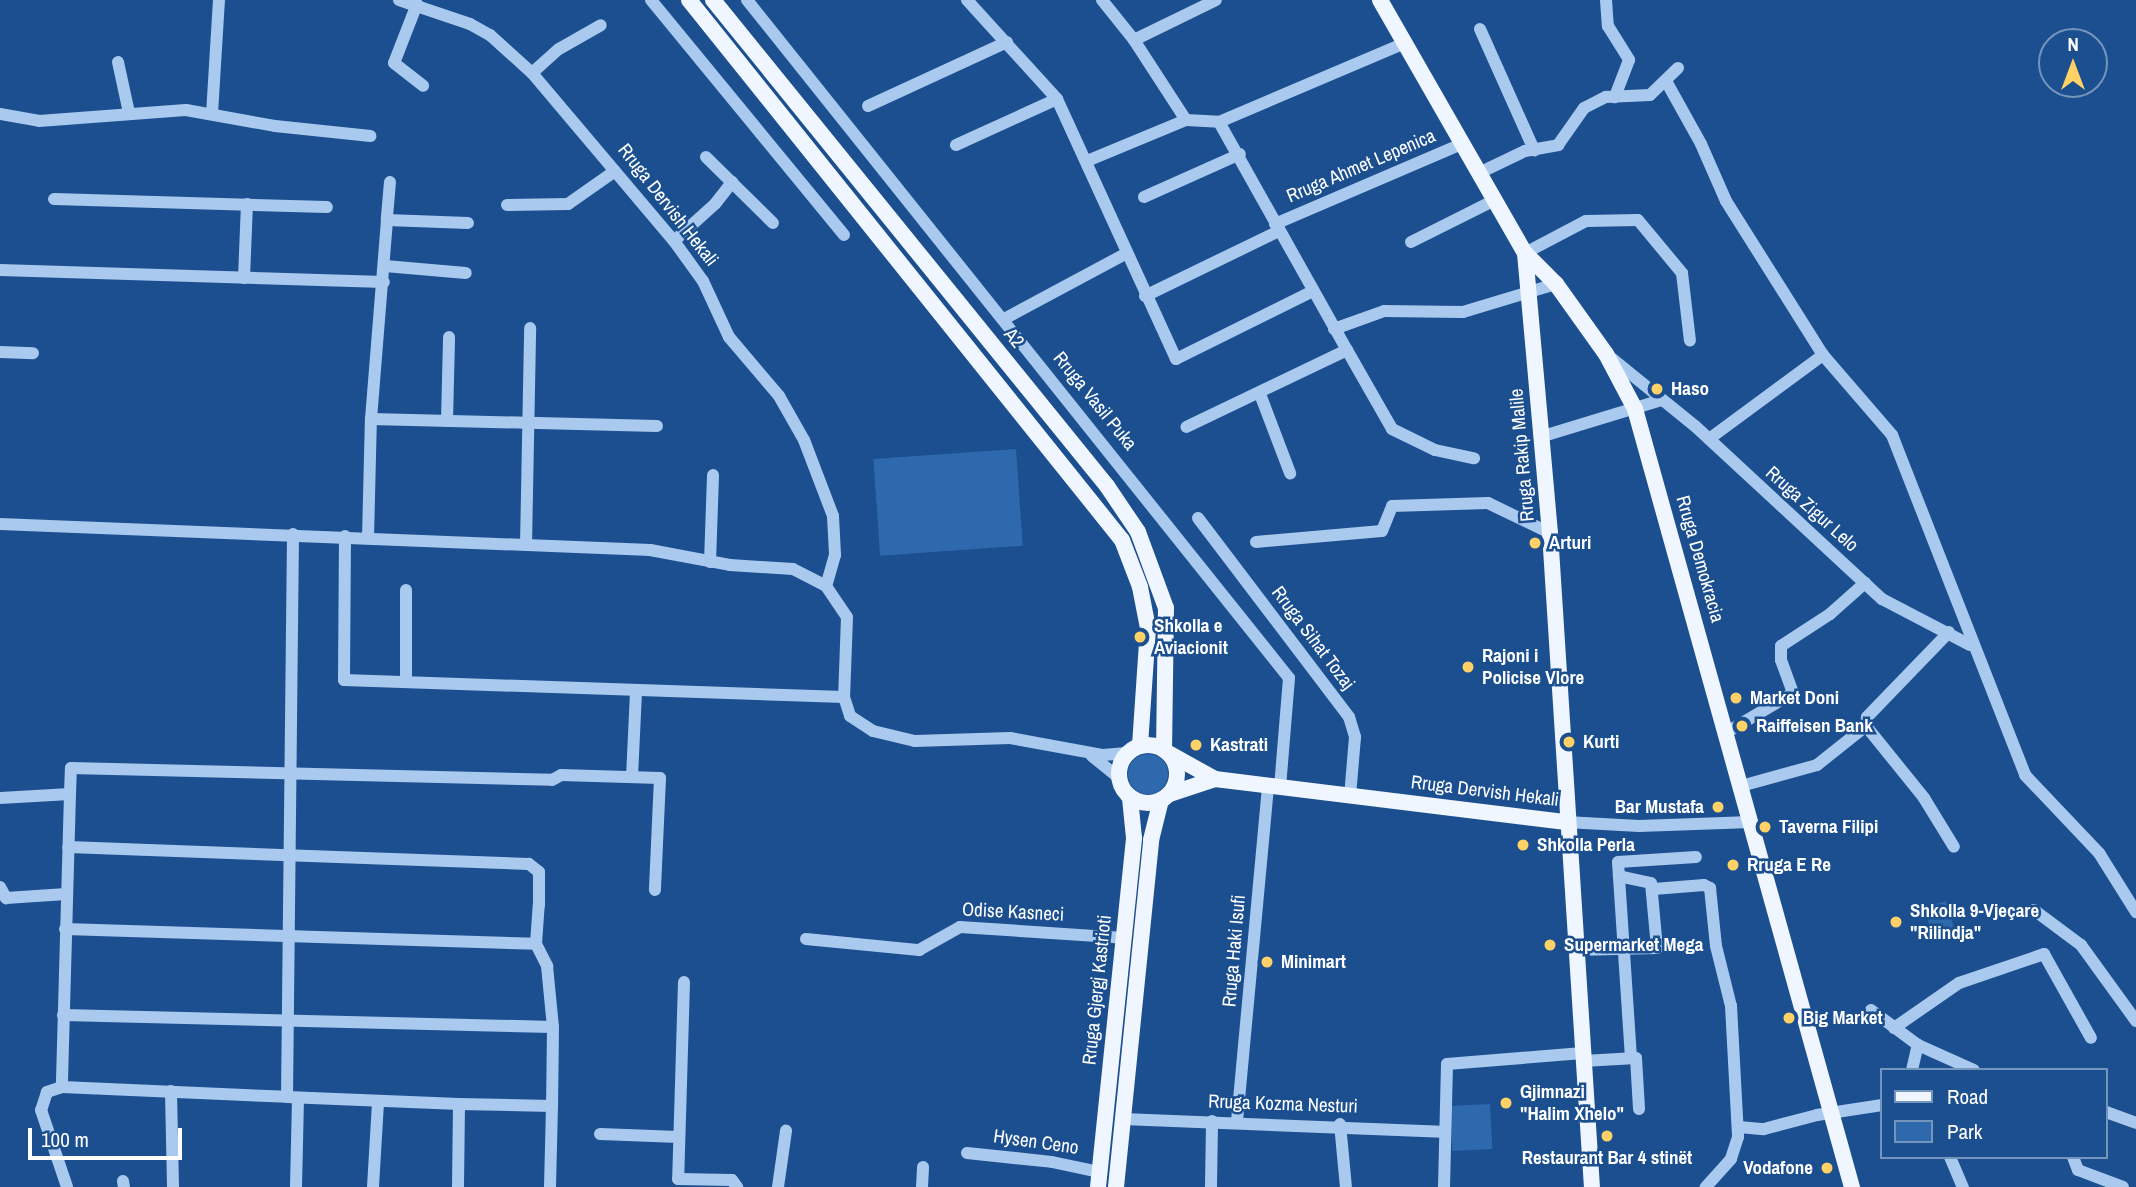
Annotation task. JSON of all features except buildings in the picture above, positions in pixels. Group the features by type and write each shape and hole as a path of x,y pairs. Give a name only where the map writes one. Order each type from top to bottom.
{"main road":[{"name":"A2","path":"688,0 1122,540 1140,587 1148,628 1134,750"},
{"name":"A2","path":"713,0 1090,464 1138,531 1166,608 1167,752"},
{"name":"Rruga Demokracia","path":"1380,0 1525,253 1556,284 1606,354 1635,409 1852,1187"},
{"name":"Rruga Rakip Malile","path":"1525,253 1550,533 1566,822 1592,1187"},
{"path":"1134,750 1167,752 1177,774 1166,797 1145,804 1130,798 1118,777 1134,750"},
{"name":"Rruga Dervish Hekali","path":"1167,752 1215,779 1566,822"},
{"name":"Rruga Dervish Hekali","path":"1166,797 1215,779"},
{"name":"Rruga Gjergj Kastrioti","path":"1116,1187 1151,840 1166,797"},
{"name":"Rruga Gjergj Kastrioti","path":"1099,1180 1134,831 1130,798"}],"street":[{"path":"212,114 219,0"},
{"name":"Rruga Dervish Hekali","path":"399,0 416,4 490,35 532,73 674,241 703,281 729,337 779,396 804,440 833,516 835,555 826,586"},
{"path":"651,0 844,235"},
{"name":"Rruga Vasil Puka","path":"747,0 1009,316 1289,678 1274,786"},
{"path":"967,0 1057,99 1087,161 1144,296 1176,359 1311,292"},
{"path":"1102,0 1135,40 1186,120"},
{"path":"1135,40 1216,0"},
{"path":"1606,0 1608,26 1629,60 1615,97"},
{"path":"416,4 394,63 423,86"},
{"path":"532,73 559,49 601,25"},
{"path":"1479,29 1534,150"},
{"path":"868,106 1007,42"},
{"path":"1087,161 1186,120 1219,122 1405,43"},
{"path":"118,62 129,113"},
{"path":"1479,173 1534,150 1558,145 1584,108 1615,97 1642,98 1666,81 1678,68"},
{"path":"1666,81 1701,144 1726,201 1823,355 1892,435 1957,598 1970,645 2025,775 2099,853 2136,912"},
{"path":"956,145 1057,99"},
{"path":"0,114 39,121 161,110 212,114 275,126 370,136"},
{"path":"1219,122 1240,154 1311,292 1396,433 1435,450 1474,458"},
{"name":"Rruga Ahmet Lepenica","path":"1144,296 1277,228 1462,144"},
{"path":"1144,197 1240,154"},
{"path":"706,157 773,223"},
{"path":"507,205 568,204 615,171"},
{"path":"368,538 371,419 390,183"},
{"path":"674,241 715,204 732,183"},
{"path":"54,199 327,207"},
{"path":"1411,243 1494,200"},
{"path":"244,278 247,204"},
{"path":"1525,253 1586,221 1638,219 1682,273 1690,341"},
{"path":"387,220 468,223"},
{"path":"1009,316 1125,254"},
{"path":"385,266 466,273"},
{"path":"0,270 384,282"},
{"path":"1334,329 1384,311 1463,312 1529,295 1556,284"},
{"path":"526,545 530,328"},
{"path":"447,421 449,337"},
{"path":"1186,427 1260,394 1346,350"},
{"path":"0,352 33,353"},
{"name":"Rruga Zigur Lelo","path":"1606,354 1709,439 1864,583 1897,610 1949,632 1970,645"},
{"path":"1709,439 1823,355"},
{"path":"1260,394 1290,473"},
{"path":"1540,436 1662,400"},
{"path":"371,419 657,426"},
{"path":"710,562 713,475"},
{"path":"1255,542 1376,532 1387,526 1392,506 1451,504 1496,504 1550,533"},
{"name":"Rruga Sihat Tozaj","path":"1198,519 1349,717 1355,737 1350,796"},
{"path":"0,524 650,550 710,562 793,569 826,586 848,617 845,697 856,722 893,737 939,742 1031,740 1086,752 1134,750"},
{"path":"293,534 293,775 288,1021 296,1187"},
{"path":"345,537 344,680 845,697"},
{"path":"1727,732 1793,693 1781,660 1781,646 1830,614 1864,583"},
{"path":"406,590 407,682"},
{"path":"1949,632 1867,717 1866,726 1924,798 1954,847"},
{"path":"632,777 636,691"},
{"path":"1741,786 1810,769 1866,726"},
{"path":"1086,752 1118,777"},
{"path":"62,1087 71,768 293,775 660,778 655,890"},
{"name":"Rruga Haki Isufi","path":"1237,1121 1274,786"},
{"path":"0,798 69,794"},
{"name":"Rruga Dervish Hekali","path":"1566,822 1639,826 1751,822"},
{"path":"68,847 529,864 539,872 536,944 547,966 553,1027 550,1187"},
{"path":"1631,1058 1618,862 1696,856"},
{"path":"1575,950 1657,948 1654,889 1646,880 1619,876"},
{"path":"1654,889 1704,885 1710,888 1716,946 1734,1031 1739,1127 1731,1159 1714,1185"},
{"path":"0,887 5,898 66,894"},
{"path":"2034,910 2081,945 2136,1021"},
{"name":"Odise Kasneci","path":"806,939 919,950 960,927 1124,938"},
{"path":"65,929 536,944"},
{"path":"1894,1028 1959,983 2044,954 2091,1038"},
{"path":"684,982 678,1179 732,1180 737,1187"},
{"path":"1871,1010 1918,1045 1969,1068"},
{"path":"63,1015 553,1027"},
{"path":"1912,1068 1918,1045"},
{"path":"1444,1187 1442,1132 1447,1064 1583,1057 1636,1058 1639,1109"},
{"path":"67,1187 41,1110 47,1091 62,1087 378,1102 552,1106"},
{"path":"171,1091 173,1187"},
{"path":"373,1187 378,1102"},
{"path":"458,1104 458,1187"},
{"path":"1739,1127 1764,1129 1830,1113 1881,1105"},
{"path":"2108,1113 2136,1123"},
{"name":"Rruga Kozma Nesturi","path":"1123,1119 1340,1124 1442,1132"},
{"path":"1212,1121 1212,1187"},
{"path":"1340,1124 1346,1187"},
{"path":"778,1187 786,1131"},
{"path":"600,1134 679,1137"},
{"name":"Hysen Ceno","path":"967,1153 1052,1161 1099,1180"},
{"path":"1951,1159 1963,1187"},
{"path":"2074,1159 2078,1170 2123,1187"},
{"path":"922,1187 923,1167"}],"green space":[{"path":"1016,449 1023,546 880,556 873,459"},
{"path":"1148,754 1162,760 1168,774 1162,788 1148,794 1134,788 1128,774 1134,760"},
{"path":"1946,901 1955,931 1933,937 1924,908"},
{"path":"1490,1104 1492,1149 1452,1151 1450,1106"}],"place":[{"name":"Haso","path":"1657,389"},
{"name":"Arturi","path":"1535,543"},
{"name":"Shkolla e Aviacionit","path":"1140,637"},
{"name":"Rajoni i Policise Vlore","path":"1468,667"},
{"name":"Market Doni","path":"1736,698"},
{"name":"Raiffeisen Bank","path":"1742,726"},
{"name":"Kurti","path":"1569,742"},
{"name":"Kastrati","path":"1196,745"},
{"name":"Bar Mustafa","path":"1718,807"},
{"name":"Taverna Filipi","path":"1765,827"},
{"name":"Shkolla Perla","path":"1523,845"},
{"name":"Rruga E Re","path":"1733,865"},
{"name":"Shkolla 9-Vjeçare \"Rilindja\"","path":"1896,922"},
{"name":"Supermarket Mega","path":"1550,945"},
{"name":"Minimart","path":"1267,962"},
{"name":"Big Market","path":"1789,1018"},
{"name":"Gjimnazi \"Halim Xhelo\"","path":"1506,1103"},
{"name":"Restaurant Bar 4 stinët","path":"1607,1136"},
{"name":"Vodafone","path":"1827,1168"}]}
